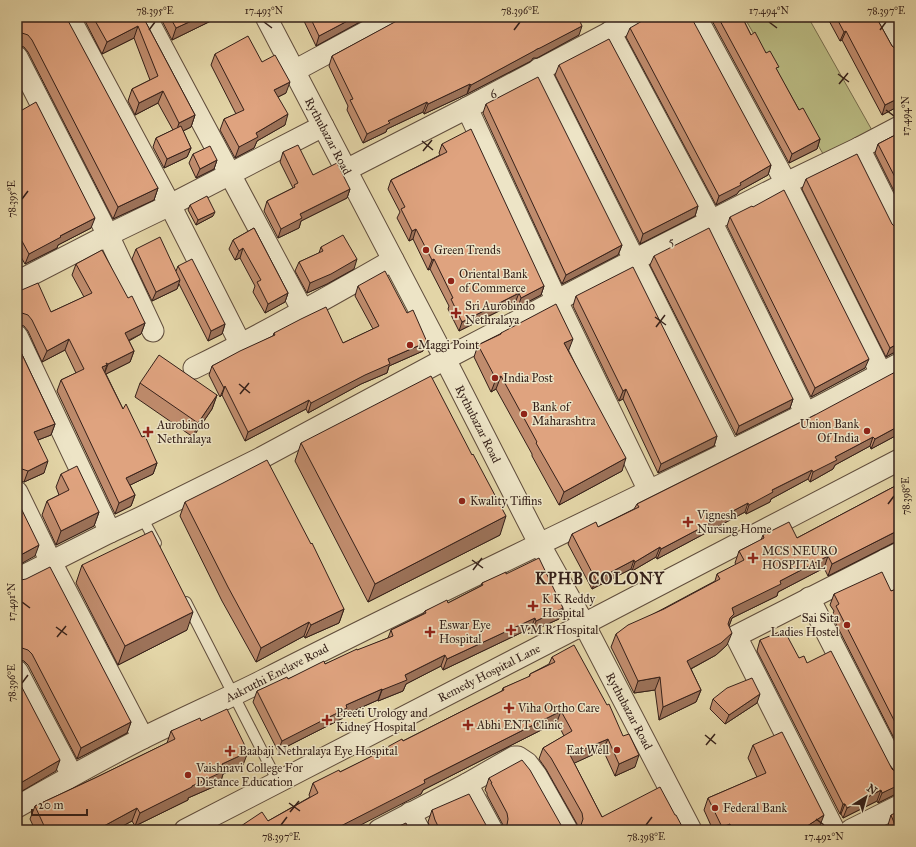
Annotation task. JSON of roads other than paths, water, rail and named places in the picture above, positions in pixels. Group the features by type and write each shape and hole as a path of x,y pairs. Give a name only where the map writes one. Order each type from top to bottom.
{"street":[{"path":"69,17 170,205 242,345"},
{"path":"146,17 304,311"},
{"name":"Rythubazar Road","path":"266,17 445,359 540,545 584,624 691,830"},
{"path":"294,71 394,17"},
{"name":"6","path":"346,170 639,17"},
{"path":"696,17 786,183 890,368"},
{"path":"881,17 899,50"},
{"path":"610,32 711,221 806,414"},
{"path":"17,57 108,235 153,331"},
{"path":"539,69 730,452"},
{"path":"467,108 557,301 649,491"},
{"path":"18,279 170,205 323,126"},
{"name":"5","path":"17,579 142,517 264,464 445,359 634,260 899,127"},
{"path":"859,148 899,228"},
{"path":"194,368 242,345 393,260"},
{"path":"17,336 110,532"},
{"name":"Aakruthi Enclave Road","path":"17,807 72,775 143,738 234,695 353,635 730,452 806,414 890,368"},
{"name":"Remedy Hospital Lane","path":"184,830 899,460"},
{"path":"17,492 51,562 143,738"},
{"path":"834,830 736,636 892,556 899,587"},
{"path":"809,598 899,774"},
{"path":"17,671 72,775"},
{"path":"379,830 415,822 467,784 518,756 527,762 536,775 567,830"},
{"path":"467,784 492,830"},
{"path":"851,830 899,806"}],"lane":[{"path":"142,517 161,553"},
{"path":"183,595 278,782"}],"place":[{"name":"Green Trends","path":"426,250"},
{"name":"Oriental Bank of Commerce","path":"451,281"},
{"name":"Sri Aurobindo Nethralaya","path":"456,313"},
{"name":"Maggi Point","path":"410,345"},
{"name":"India Post","path":"495,378"},
{"name":"Bank of Maharashtra","path":"524,414"},
{"name":"Union Bank Of India","path":"867,431"},
{"name":"Aurobindo Nethralaya","path":"148,432"},
{"name":"Kwality Tiffins","path":"462,501"},
{"name":"Vignesh Nursing Home","path":"688,522"},
{"name":"MCS NEURO HOSPITAL","path":"753,558"},
{"name":"K K Reddy Hospital","path":"533,606"},
{"name":"Sai Sita Ladies Hostel","path":"847,625"},
{"name":"V.M.R Hospital","path":"511,630"},
{"name":"Eswar Eye Hospital","path":"430,632"},
{"name":"Viha Ortho Care","path":"509,708"},
{"name":"Preeti Urology and Kidney Hospital","path":"327,720"},
{"name":"Abhi ENT Clinic","path":"468,725"},
{"name":"Eat Well","path":"617,750"},
{"name":"Baabaji Nethralaya Eye Hospital","path":"230,751"},
{"name":"Vaishnavi College For Distance Education","path":"188,775"},
{"name":"Federal Bank","path":"715,808"}],"district":[{"name":"KPHB COLONY","path":"600,578"}]}
